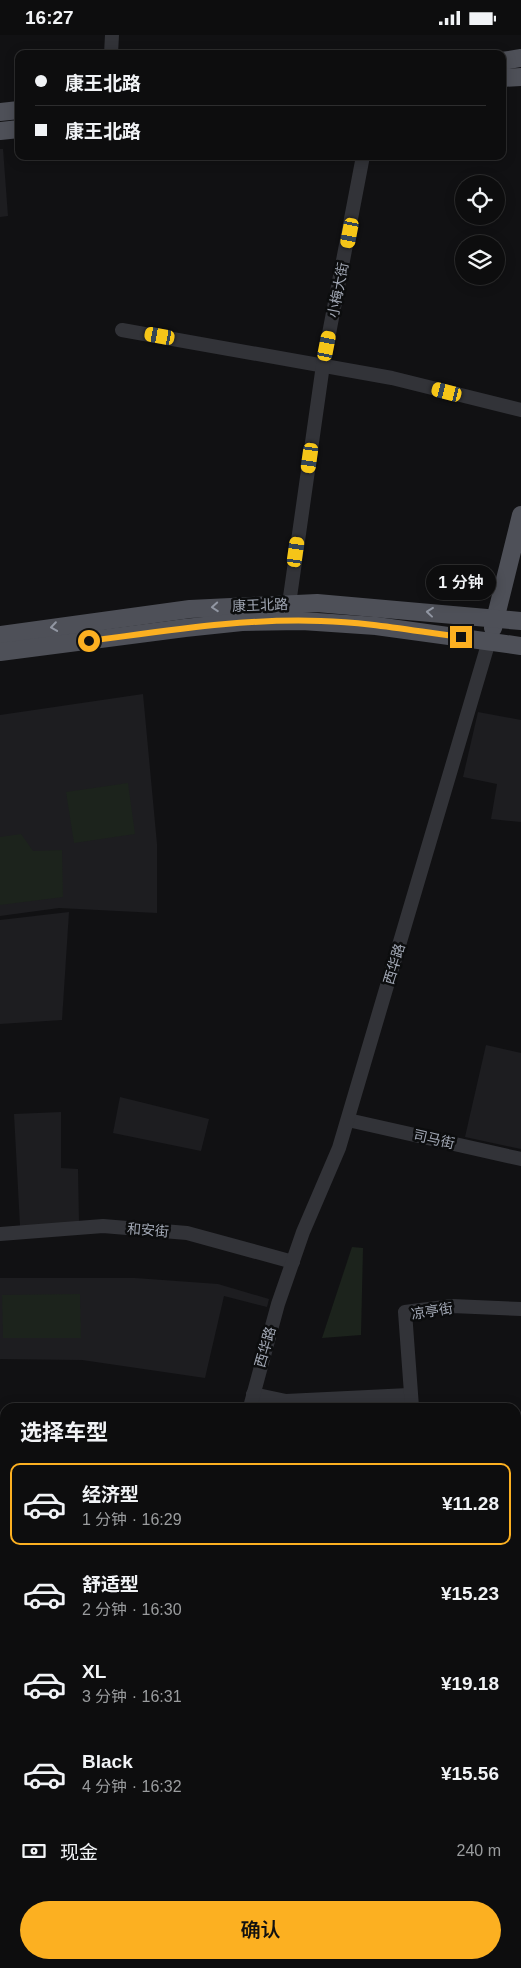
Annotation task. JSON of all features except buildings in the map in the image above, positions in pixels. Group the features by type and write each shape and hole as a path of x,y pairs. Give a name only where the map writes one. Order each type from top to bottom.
{"main road":[{"path":"506,61 521,59"},
{"path":"506,78 521,77"},
{"path":"0,112 15,110"},
{"path":"0,131 15,129"},
{"name":"西华路","path":"489,641 521,515"},
{"name":"康王北路","path":"0,635 190,609 289,604 336,603 521,621"},
{"name":"康王北路","path":"0,652 242,622 342,622 521,646"}],"street":[{"path":"111,50 112,35"},
{"name":"小梅大街","path":"289,604 323,365 362,160"},
{"path":"122,330 392,378 521,410"},
{"path":"449,636 459,631 462,625 452,614"},
{"name":"西华路","path":"251,1401 278,1304 292,1262 340,1148 489,641"},
{"name":"司马街","path":"348,1120 521,1159"},
{"name":"和安街","path":"0,1234 103,1225 187,1233 292,1262"},
{"name":"凉亭街","path":"410,1401 405,1313 452,1307 521,1309"},
{"path":"251,1401 410,1401"}],"shaded area":[{"path":"0,149 3,149 8,216 0,217"},
{"path":"143,694 157,844 157,913 59,908 0,916 0,715"},
{"path":"478,712 521,720 521,822 491,819 497,784 463,777"},
{"path":"128,783 135,834 74,843 66,792"},
{"path":"21,834 33,851 62,850 63,897 0,905 0,837"},
{"path":"69,912 62,1020 0,1024 0,920"},
{"path":"486,1045 521,1053 521,1149 465,1137"},
{"path":"120,1097 209,1119 201,1151 113,1133"},
{"path":"61,1112 61,1168 78,1169 79,1223 20,1226 14,1114"},
{"path":"352,1247 363,1248 361,1335 322,1338"},
{"path":"0,1278 135,1278 218,1284 269,1299 267,1307 224,1296 205,1378 82,1360 0,1359"},
{"path":"80,1294 81,1338 3,1338 2,1295"}],"route":[{"path":"89,641 186,627 242,622 302,621 331,621 461,637"}]}
